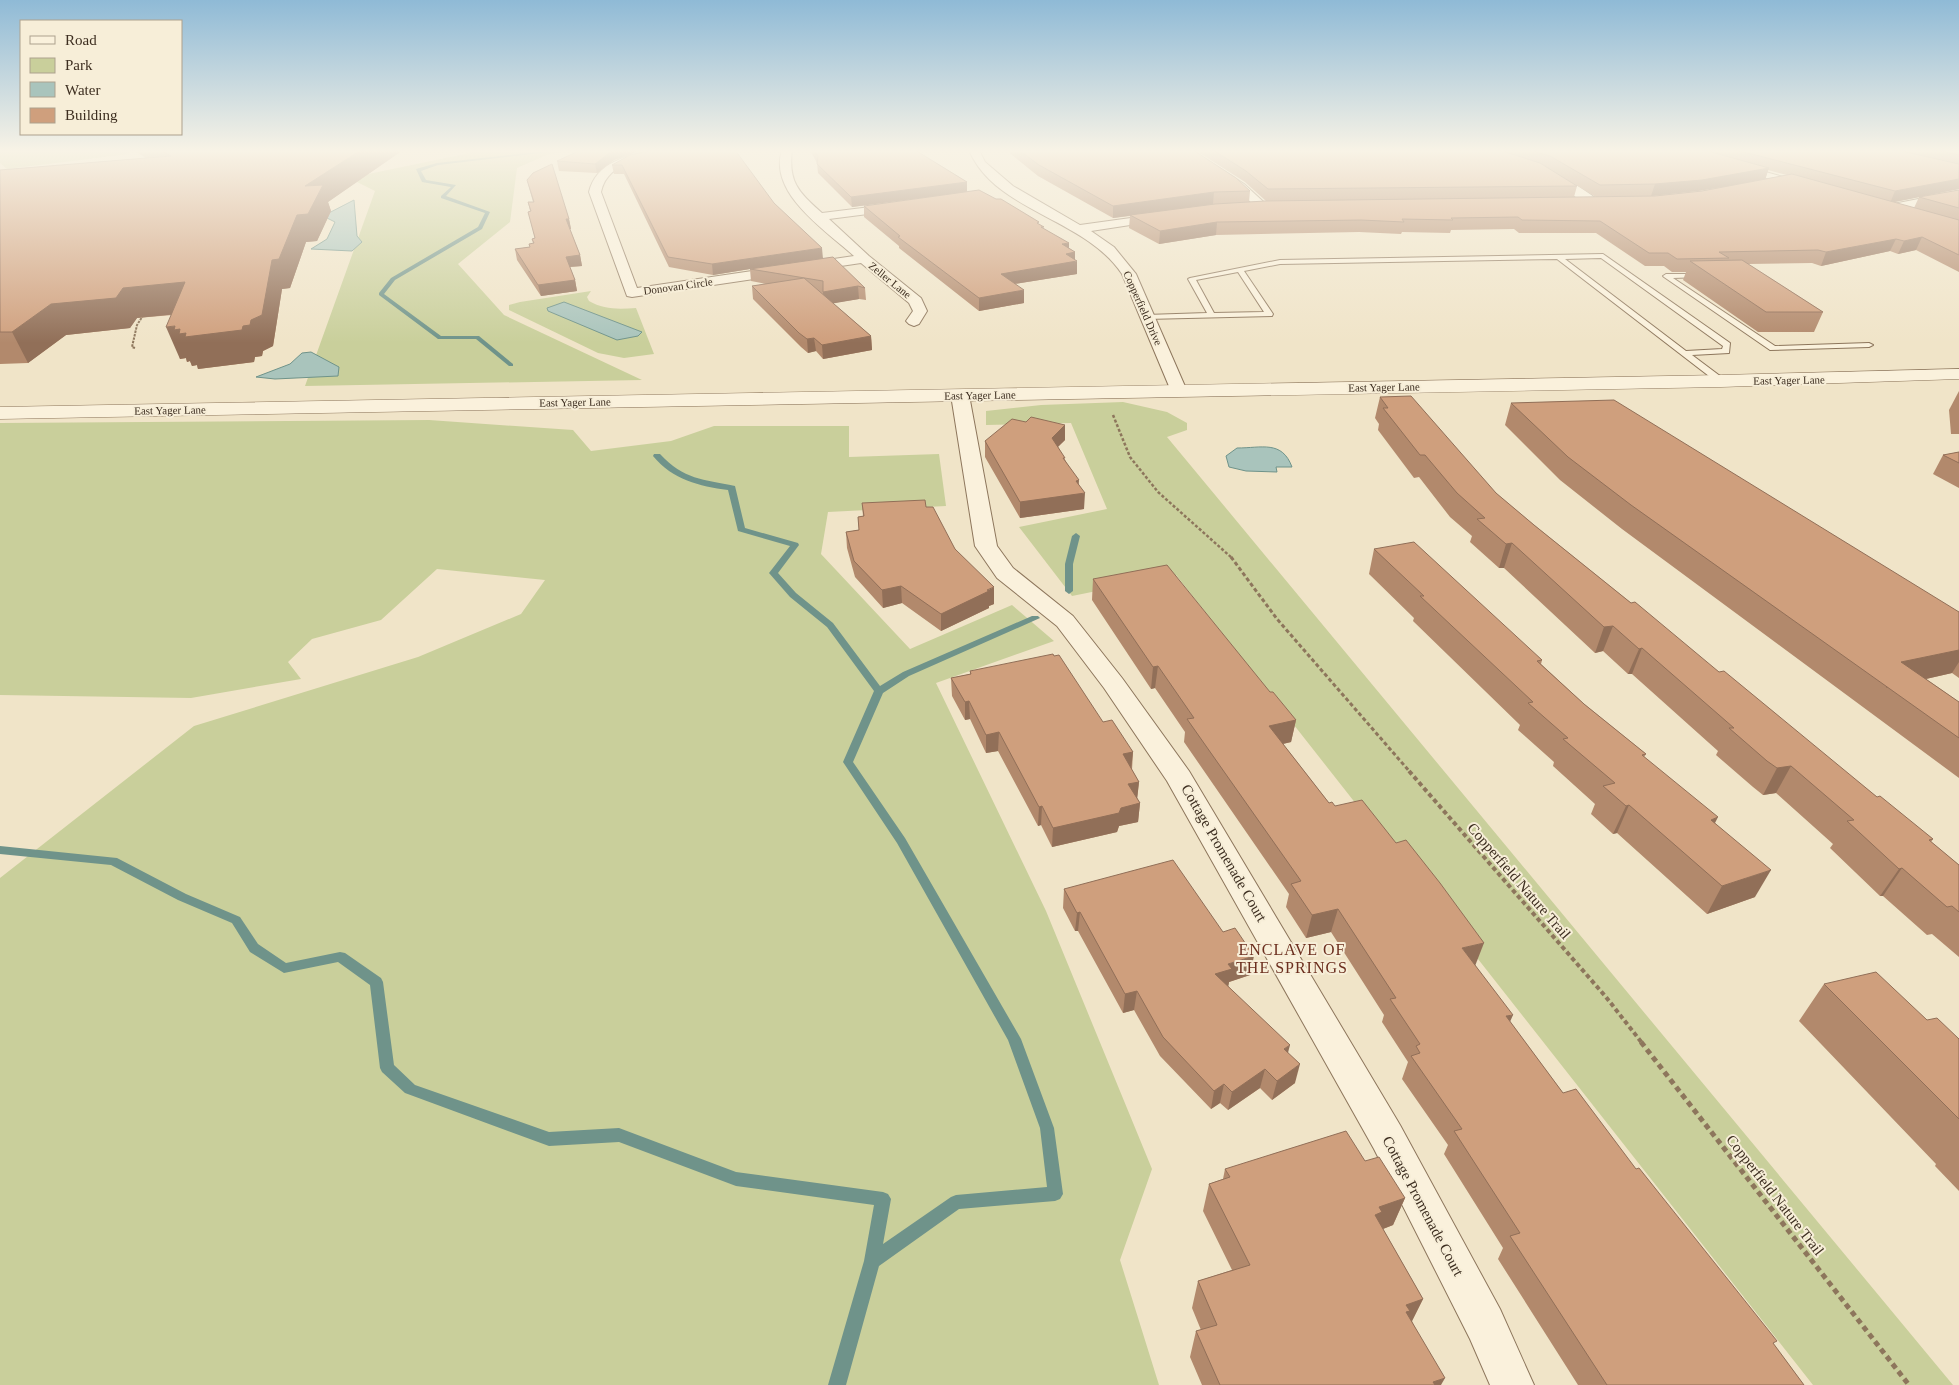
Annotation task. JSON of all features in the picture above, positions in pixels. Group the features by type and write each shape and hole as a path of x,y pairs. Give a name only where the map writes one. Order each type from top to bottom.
{"street":[{"name":"Donovan Circle","path":"603,215 632,293 864,259"},
{"name":"Zeller Lane","path":"817,215 864,259 916,301 920,311 914,321"},
{"path":"820,217 837,215"},
{"name":"Copperfield Drive","path":"1053,215 1101,243 1119,259 1129,274 1179,391"},
{"path":"1078,229 1174,215"},
{"path":"1910,215 1915,216"},
{"name":"East Yager Lane","path":"0,413 1721,381 1959,374"},
{"name":"Cottage Promenade Court","path":"960,396 986,546 1005,573 1065,621 1113,683 1179,777 1387,1137 1485,1324 1512,1385"}],"lane":[{"path":"1212,316 1192,279 1280,262 1603,256 1727,345 1726,351 1684,353"},
{"path":"1559,257 1721,381"},
{"path":"1146,317 1269,314 1240,270"},
{"path":"1714,275 1666,276 1773,348 1869,345"}],"path":[{"path":"135,348 132,347 136,325 148,309"},
{"name":"Copperfield Nature Trail","path":"1110,408 1130,457 1158,492 1231,557 1277,619 1606,997 1910,1385"}],"green space":[{"path":"367,215 511,215 510,222 458,264 504,315 642,380 305,386"},
{"path":"591,291 587,297 589,301 600,306 624,309 636,308 654,354 624,358 598,353 509,310 509,305 520,302"},
{"path":"1123,402 1167,412 1187,423 1187,430 1167,437 1953,1385 1813,1385 1176,575 1072,596 1019,527 1107,509 1071,423 986,425 986,411 1041,405"},
{"path":"429,420 573,430 591,451 671,441 714,426 849,426 849,457 939,454 946,506 828,512 821,554 910,649 1012,605 1054,641 936,683 1046,911 1152,1169 1120,1260 1159,1385 0,1385 0,878 194,726 418,657 521,614 545,580 437,569 381,620 312,639 288,662 301,679 191,698 0,695 0,423"}],"water":[{"path":"355,215 357,236 362,242 352,251 311,249 327,239 335,222 323,216"},
{"path":"564,302 642,332 638,336 617,340 548,311 547,308"},
{"path":"311,352 339,367 338,376 275,379 256,377 290,364 302,353"},
{"path":"1270,447 1277,449 1288,458 1292,467 1276,467 1277,472 1246,471 1229,467 1226,456 1237,448"}],"building":[{"path":"0,215 301,215 297,215 279,259 272,260 262,315 251,320 250,325 243,326 242,330 185,337 186,333 179,334 180,329 174,330 175,326 166,327 185,282 123,288 116,298 51,304 12,332 0,332"},
{"path":"529,215 568,215 569,219 566,219 580,255 566,257 575,280 538,285 515,249 530,247 529,244 534,243 532,239 535,238"},
{"path":"647,215 786,215 822,248 712,264 668,257"},
{"path":"874,215 1027,215 1044,227 1041,227 1069,243 1062,244 1075,252 1066,254 1077,261 1001,274 1024,290 979,298 898,237 900,236"},
{"path":"1130,215 1940,215 1959,220 1959,255 1922,237 1904,241 1896,239 1826,252 1818,250 1719,252 1729,258 1677,259 1668,253 1649,253 1600,221 1522,220 1518,217 1451,218 1453,220 1402,219 1404,222 1361,220 1217,222 1160,231"},
{"path":"833,257 865,288 858,286 823,292 823,281 750,269"},
{"path":"1742,260 1823,312 1766,312 1690,261"},
{"path":"804,278 871,336 822,345 814,338 807,339 752,286"},
{"path":"1411,396 1496,493 1631,603 1635,602 1719,672 1724,671 1877,797 1880,796 1933,839 1929,840 1959,865 1959,912 1952,906 1947,907 1902,868 1899,869 1847,821 1854,820 1791,766 1777,768 1767,761 1729,728 1734,728 1642,648 1639,649 1613,626 1604,627 1512,543 1506,544 1477,519 1485,518 1457,493 1425,455 1420,455 1383,408 1388,408 1380,397"},
{"path":"1614,400 1959,612 1959,650 1901,662 1959,702 1959,738 1631,505 1568,457 1511,403"},
{"path":"1031,417 1065,425 1052,438 1065,458 1063,458 1079,480 1076,481 1085,493 1020,502 985,441 1012,419 1026,422"},
{"path":"1959,452 1959,463 1943,455"},
{"path":"925,500 926,507 933,507 955,549 994,587 941,614 901,586 882,590 854,561 846,532 859,530 858,517 864,516 862,503"},
{"path":"1414,542 1542,660 1537,661 1584,704 1646,754 1642,755 1718,817 1711,820 1771,870 1722,886 1629,805 1626,806 1603,786 1615,783 1563,739 1568,738 1528,703 1533,702 1420,596 1424,596 1374,549"},
{"path":"1167,565 1270,692 1273,692 1296,720 1269,726 1329,803 1332,802 1335,806 1362,800 1396,843 1406,840 1440,883 1484,943 1462,948 1513,1015 1506,1016 1563,1093 1576,1089 1636,1169 1639,1168 1777,1341 1773,1343 1804,1385 1607,1385 1510,1236 1520,1233 1454,1131 1462,1129 1411,1056 1420,1053 1416,1046 1420,1044 1390,999 1396,998 1338,909 1312,915 1291,884 1301,881 1187,719 1194,718 1158,666 1153,667 1093,579"},
{"path":"1053,654 1054,656 1059,655 1103,722 1112,720 1133,752 1123,754 1139,782 1128,784 1140,803 1121,808 1119,813 1053,828 1042,806 1039,807 999,732 986,735 969,701 965,702 951,678 971,674 970,671"},
{"path":"1173,860 1223,932 1235,928 1254,956 1228,964 1232,969 1215,974 1290,1045 1284,1049 1300,1064 1277,1081 1265,1069 1232,1092 1224,1084 1214,1091 1163,1037 1137,991 1125,994 1080,912 1077,913 1064,889"},
{"path":"1876,972 1927,1020 1937,1018 1959,1039 1959,1119 1824,984"},
{"path":"1346,1131 1365,1161 1379,1157 1405,1198 1379,1207 1382,1212 1375,1215 1423,1299 1406,1305 1410,1311 1406,1312 1445,1378 1433,1382 1435,1385 1220,1385 1196,1331 1217,1325 1198,1281 1250,1265 1209,1184 1230,1177 1225,1169"}],"waterway":[{"path":"487,215 480,228 393,279 381,294 440,338 477,337 511,365"},
{"path":"657,456 673,471 691,480 732,488 741,529 795,545 773,573 793,595 830,625 879,691"},
{"path":"1069,591 1069,564 1076,536"},
{"path":"879,691 906,674 1035,618"},
{"path":"872,1261 956,1202 1055,1194 1047,1128 1014,1039 901,841 848,762 879,691"},
{"path":"0,850 113,861 182,897 236,920 254,948 284,968 340,957 376,982 387,1068 410,1089 549,1139 619,1135 736,1179 883,1199 872,1261"},
{"path":"837,1385 872,1261"}],"district":[{"name":"ENCLAVE OF THE SPRINGS","path":"1292,958"}]}
